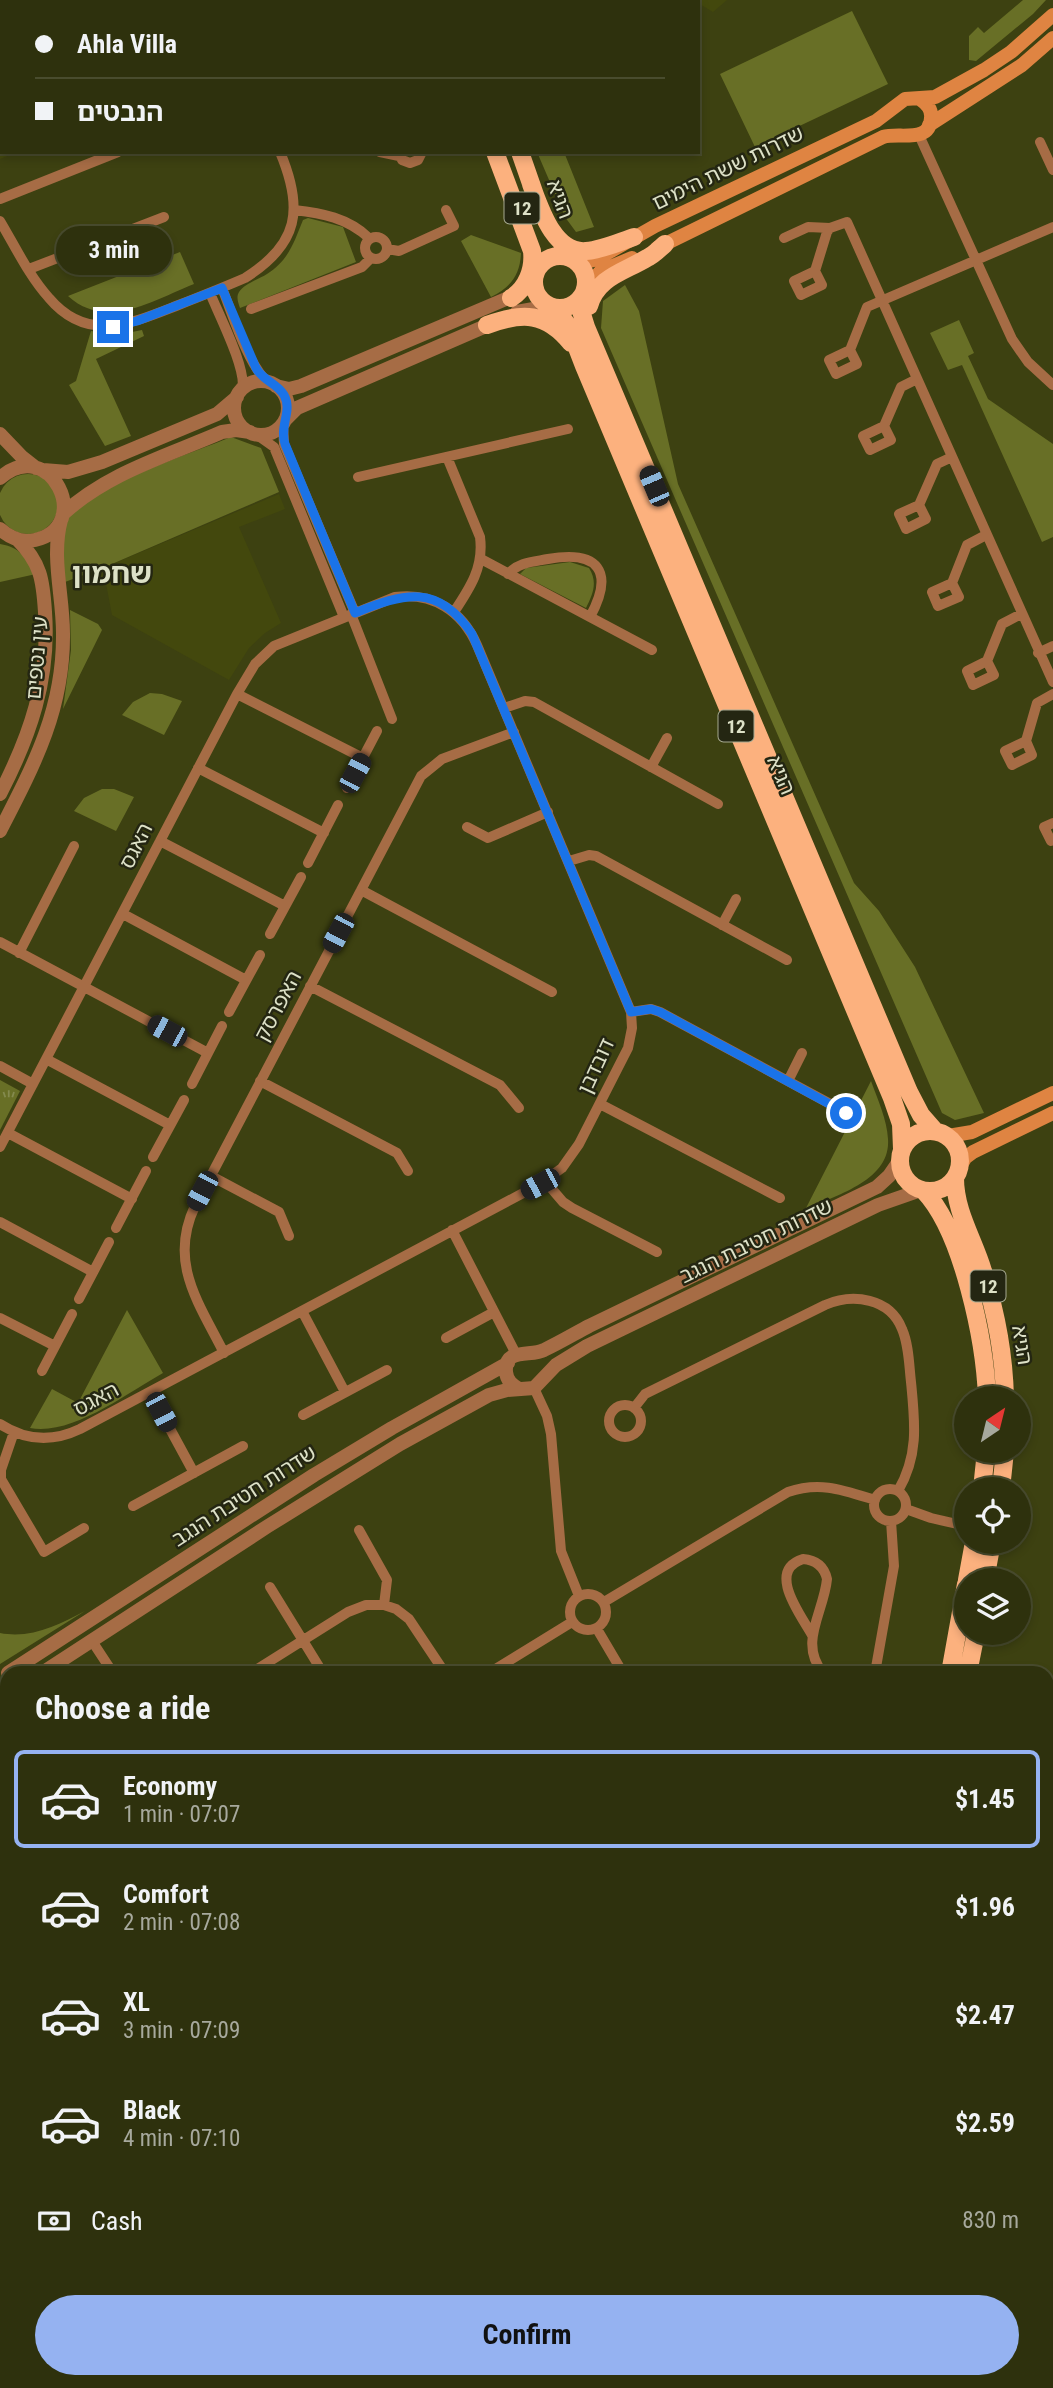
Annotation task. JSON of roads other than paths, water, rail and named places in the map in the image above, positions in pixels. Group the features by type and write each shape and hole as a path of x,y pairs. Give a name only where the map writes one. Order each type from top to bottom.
{"highway":[{"path":"496,154 532,251 528,278 511,298"},
{"name":"הגיא","path":"496,154 539,242 538,271"},
{"name":"הגיא","path":"521,154 552,242 570,259"},
{"path":"531,184 545,219 565,245 608,261 650,257 665,244"},
{"path":"592,363 589,304 600,285 608,261 634,237"},
{"path":"538,271 551,258 570,259"},
{"name":"12","path":"570,259 584,273 584,293"},
{"name":"12","path":"538,271 535,287 538,296 553,307"},
{"path":"553,307 570,307 584,293"},
{"name":"הגיא","path":"584,293 582,316 592,363 892,1098 901,1124 901,1155"},
{"name":"הגיא","path":"553,307 592,363 909,1092 921,1115 941,1134"},
{"path":"487,325 519,316 530,316 548,322 592,363"},
{"path":"901,1155 914,1135 925,1131 941,1134"},
{"name":"12","path":"941,1134 959,1150 958,1173"},
{"name":"12","path":"901,1155 905,1177 913,1186 923,1190"},
{"path":"923,1190 941,1189 958,1173"},
{"name":"הגיא","path":"958,1173 956,1201 983,1269 992,1301 1004,1386"},
{"name":"הגיא","path":"923,1190 943,1216 965,1275 981,1344 986,1386"},
{"path":"951,1666 955,1645"},
{"path":"969,1666 974,1645"}],"main road":[{"path":"920,99 930,110 918,132 896,127 893,120 896,106 909,98 942,95 1021,44 1053,15"},
{"name":"שדרות ששת הימים","path":"665,244 883,137 918,132 1014,71 1053,38"},
{"name":"שדרות ששת הימים","path":"634,237 876,121 896,106"},
{"path":"570,259 608,261"},
{"path":"584,293 608,261"},
{"path":"941,1134 961,1136 1053,1093"},
{"path":"958,1173 970,1154 1050,1114"}],"street":[{"path":"918,132 1016,347 1036,370 1053,384"},
{"path":"1040,142 1053,170"},
{"path":"0,199 113,154"},
{"path":"0,221 48,298 81,321 113,327 137,321 245,278 276,255 291,229 294,210 292,187 281,154"},
{"path":"399,154 404,161 412,163 421,154"},
{"path":"251,309 362,267 371,258 381,258 387,249 387,244 381,237 369,238 346,222 323,214 294,210"},
{"path":"387,249 399,251 453,226 446,210"},
{"path":"29,269 164,217"},
{"path":"784,239 808,227 830,228 847,222 1053,682"},
{"path":"850,350 865,308 1053,227"},
{"path":"815,271 830,228"},
{"path":"369,238 365,250 371,258"},
{"path":"0,478 15,469 26,467 62,472 95,465 217,414 239,393 256,382 287,389 302,386 511,298 526,289 538,271"},
{"path":"222,288 252,360 261,376 282,393 287,404 285,444 392,719"},
{"path":"210,293 244,380 235,405 236,417 240,424 268,441 275,449 350,615"},
{"path":"6,535 34,540 44,537 54,530 62,517 84,495 115,478 222,432 274,432 298,408 524,310 553,307"},
{"path":"884,426 901,387 916,379"},
{"path":"358,477 568,429"},
{"path":"0,434 22,457 40,469"},
{"path":"447,457 480,537 481,559 475,579 454,612"},
{"path":"919,505 937,464 951,457"},
{"name":"עין נטפים","path":"0,831 37,759 58,695 63,632 56,547 64,498 53,477 40,469"},
{"name":"עין נטפים","path":"0,794 19,757 34,717 45,660 46,621 42,576 33,557 6,535"},
{"path":"952,583 967,545 986,536"},
{"path":"508,574 520,564 566,556 586,558 597,568 601,583 598,600 590,617"},
{"path":"481,559 652,650"},
{"name":"דובדבן","path":"350,615 384,601 407,596 429,598 454,612 472,634 631,1012 632,1028 628,1048 570,1159 545,1181 452,1230"},
{"path":"988,661 1002,624 1021,614"},
{"name":"האגס","path":"0,1147 255,664 274,646 350,615"},
{"path":"1038,653 1053,646"},
{"path":"237,694 363,758"},
{"path":"1026,741 1037,704 1053,694"},
{"path":"504,708 524,701 534,702 718,804"},
{"path":"347,788 377,731"},
{"name":"האפרסק","path":"224,1353 188,1280 183,1257 187,1223 415,786 428,769 447,757 514,732"},
{"path":"651,767 667,738"},
{"path":"198,768 324,833"},
{"path":"308,863 338,805"},
{"path":"467,827 488,838 548,813"},
{"path":"1053,823 1044,827 1051,841 1053,840"},
{"path":"160,841 285,906"},
{"path":"19,953 74,846"},
{"path":"569,861 589,855 596,856 787,960"},
{"path":"270,934 301,877"},
{"path":"361,890 552,992"},
{"path":"722,925 736,899"},
{"path":"123,914 246,981"},
{"path":"0,943 208,1053"},
{"path":"229,1012 260,955"},
{"path":"310,986 500,1085 519,1108"},
{"path":"631,1012 651,1009 660,1012 846,1113"},
{"path":"192,1084 222,1026"},
{"path":"788,1081 802,1053"},
{"path":"46,1059 170,1125"},
{"path":"0,1066 33,1084"},
{"path":"260,1081 397,1153 408,1171"},
{"path":"153,1157 184,1100"},
{"path":"600,1104 780,1198"},
{"path":"8,1133 132,1199"},
{"name":"שדרות חטיבת הנגב","path":"19,1666 304,1481 392,1428 518,1356 542,1352 877,1187 892,1173 901,1155"},
{"path":"116,1228 146,1171"},
{"path":"211,1176 279,1212 289,1236"},
{"path":"545,1181 563,1202 572,1208 657,1252"},
{"name":"שדרות חטיבת הנגב","path":"53,1666 276,1521 400,1444 485,1397 532,1385 559,1362 587,1346 878,1205 923,1190"},
{"path":"0,1222 93,1272"},
{"path":"452,1230 518,1356 542,1362 544,1370 532,1385"},
{"name":"האגס","path":"0,1424 33,1438 45,1439 69,1434 452,1230"},
{"path":"79,1300 109,1242"},
{"path":"634,1408 645,1394 825,1305 854,1297 877,1303 896,1318 903,1330 910,1375 914,1447 908,1473 898,1491"},
{"path":"302,1311 345,1392"},
{"path":"446,1338 494,1312"},
{"path":"42,1371 72,1314"},
{"path":"0,1318 55,1346"},
{"path":"518,1356 507,1377 512,1384 532,1385"},
{"path":"303,1415 387,1370"},
{"path":"532,1385 547,1416 551,1434 561,1551 579,1596"},
{"path":"150,1392 194,1473"},
{"path":"14,1432 1,1470 1,1479 44,1552 84,1528"},
{"path":"133,1506 243,1447"},
{"path":"604,1602 788,1492 804,1486 822,1486 875,1500"},
{"path":"881,1491 898,1491 903,1496 906,1509 899,1519 891,1521 881,1518 876,1514 875,1500 881,1491"},
{"path":"906,1509 954,1523"},
{"path":"876,1666 894,1566 891,1521"},
{"path":"359,1530 387,1580 384,1605"},
{"path":"812,1635 785,1581 789,1568 803,1559 817,1562 826,1573 827,1579 812,1635 814,1659 818,1666"},
{"path":"270,1587 319,1666"},
{"path":"592,1594 604,1602 607,1616 597,1629 584,1631 572,1622 570,1608 579,1596 592,1594"},
{"path":"262,1666 348,1612 366,1605 384,1605 396,1609 409,1619 440,1666"},
{"path":"500,1666 572,1622"},
{"path":"597,1629 619,1666"},
{"path":"92,1641 108,1666"}],"district":[{"name":"שחמון","path":"112,573"}]}
